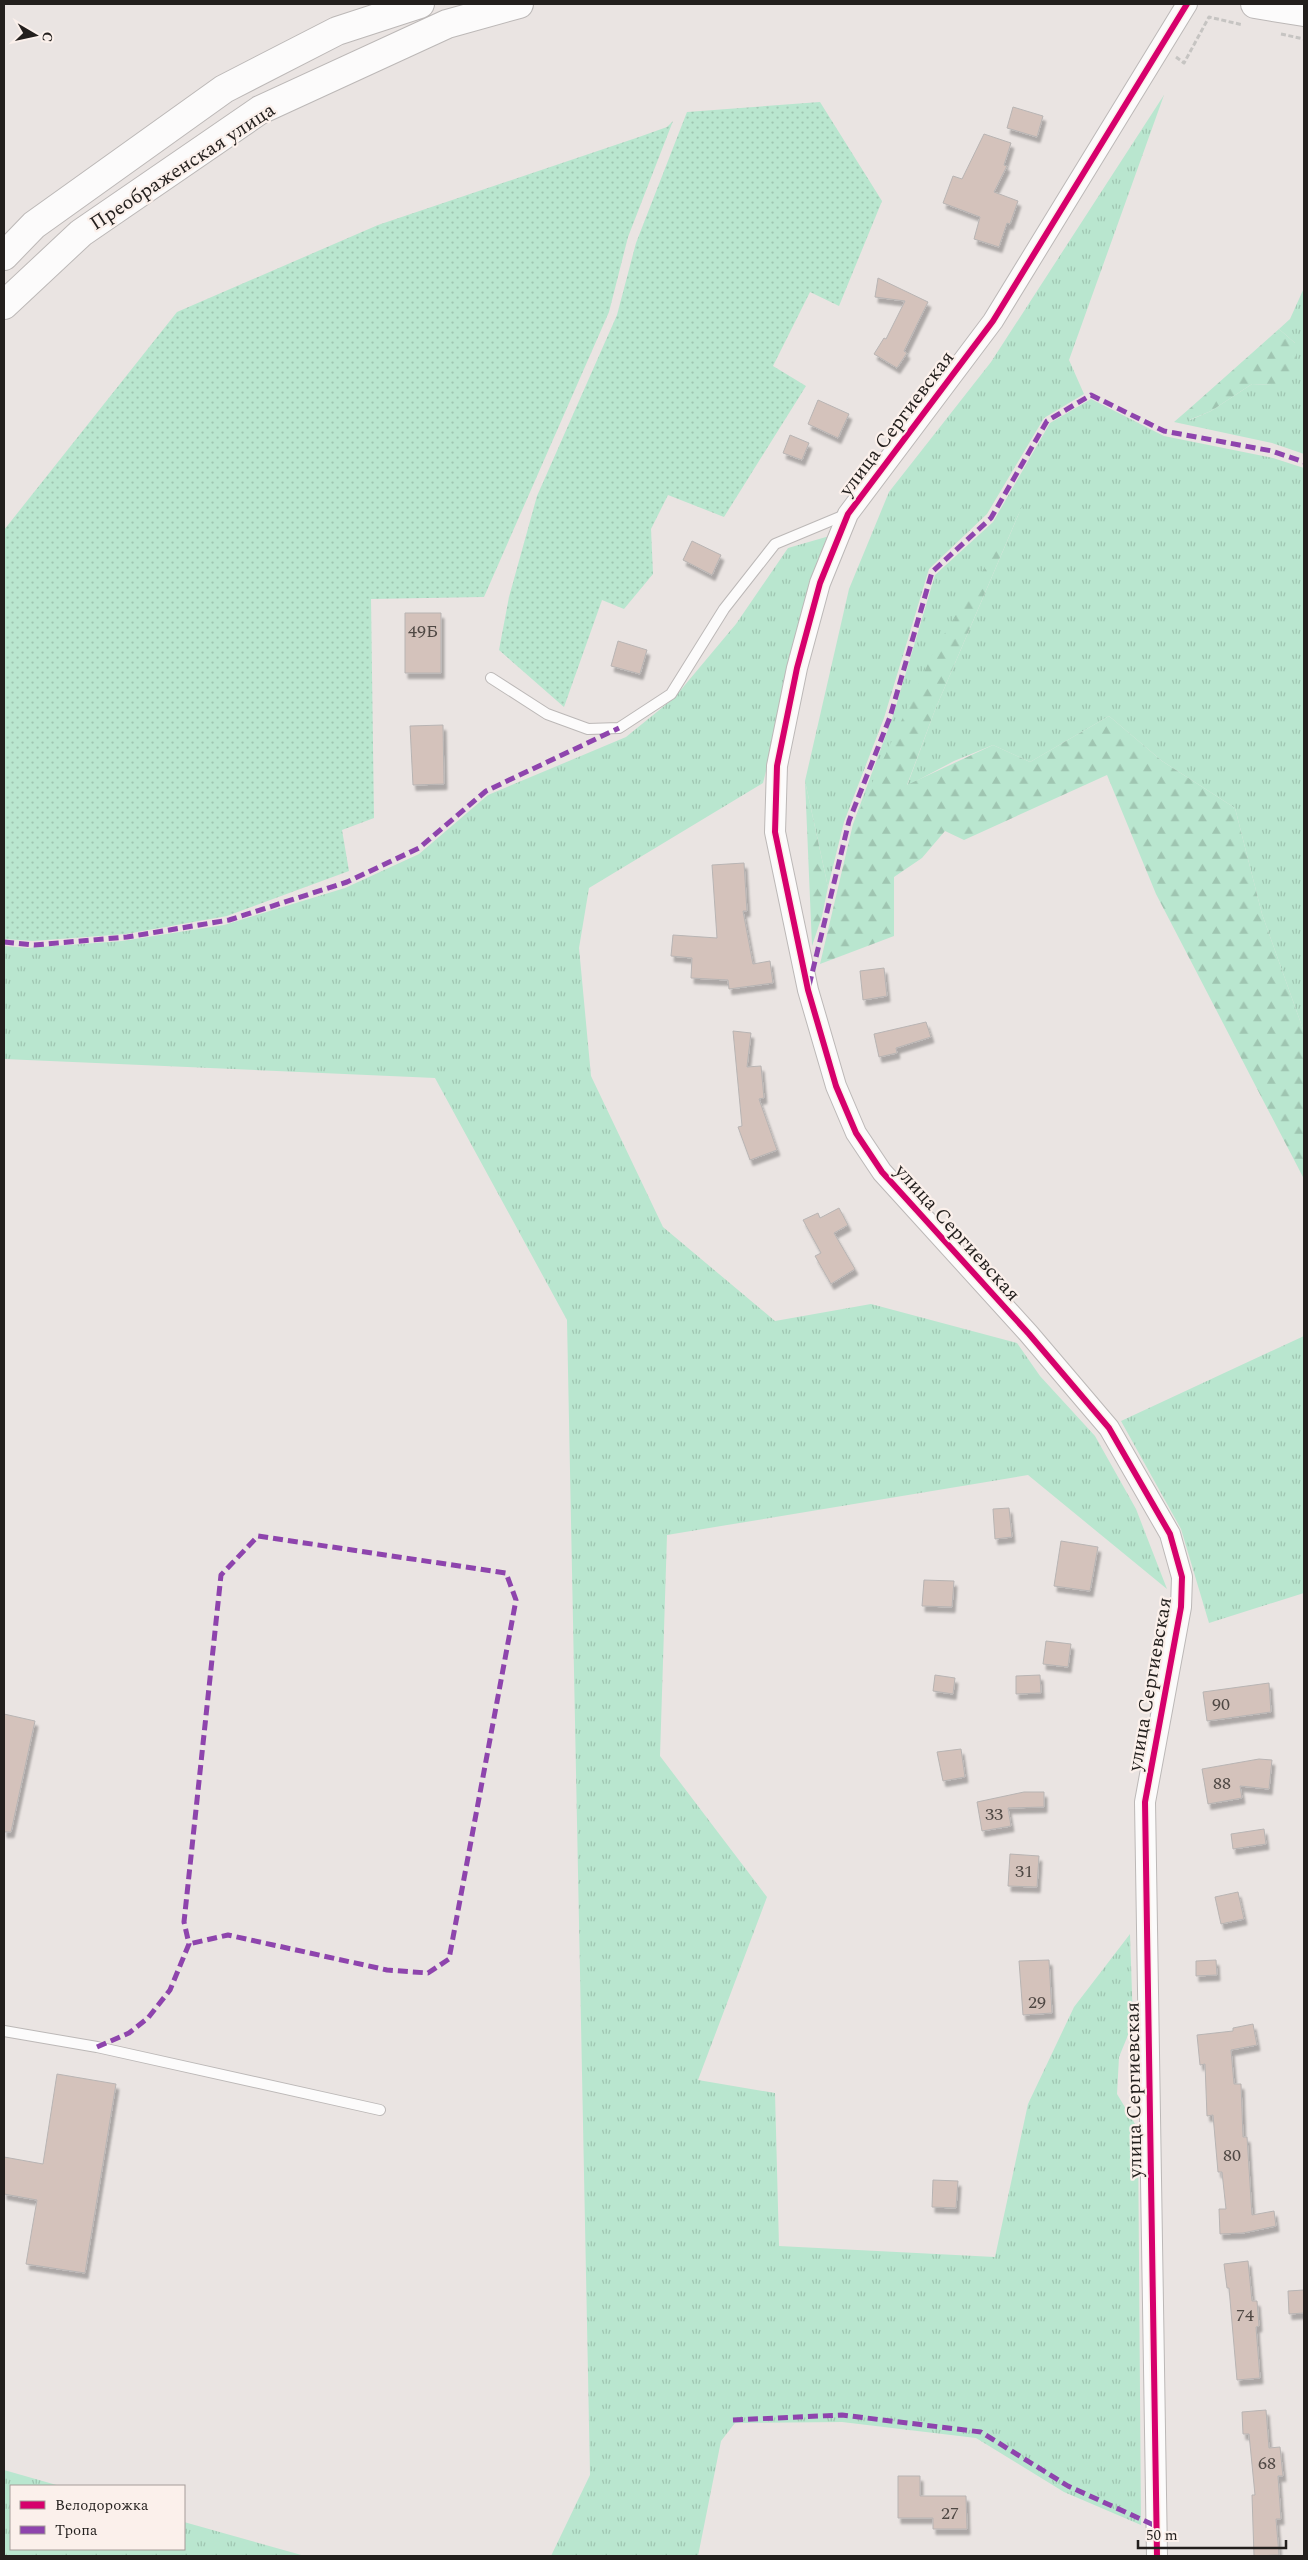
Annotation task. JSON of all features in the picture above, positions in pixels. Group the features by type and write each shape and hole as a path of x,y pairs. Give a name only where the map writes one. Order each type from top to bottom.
{"main road":[{"name":"Преображенская улица","path":"4,256 34,225 224,89 337,31 420,4"},
{"name":"Преображенская улица","path":"4,305 81,233 260,110 447,24 519,4"},
{"path":"1251,15 1304,12"}],"street":[{"name":"улица Сергиевская","path":"1156,2556 1145,1802 1181,1607 1182,1577 1170,1534 1109,1428 1029,1334 882,1172 856,1133 836,1086 808,990 775,832 777,766 797,668 820,583 848,514 993,321 1186,4"}],"lane":[{"path":"491,678 547,714 588,728 619,728 671,694 724,609 775,544 848,514"},
{"path":"4,2031 97,2047 380,2110"}],"path":[{"path":"1161,46 1184,63 1209,17 1251,15"},
{"path":"1276,33 1304,39"}],"green space":[{"path":"1164,95 1069,360 1084,394 1044,418 987,514 929,569 884,718 844,822 828,887 805,781 849,589 889,492 991,362"},
{"path":"820,102 882,201 839,306 810,292 773,366 806,386 724,517 668,495 651,529 653,574 624,609 602,600 564,707 499,650 509,597 537,496 617,315 636,243 687,112"},
{"path":"673,121 628,237 609,312 484,597 371,599 374,818 342,830 349,871 227,916 126,934 33,941 4,939 4,530 177,312 378,225 639,137 667,127"},
{"path":"1304,288 1304,454 1272,443 1174,422 1189,409 1190,420 1211,411 1252,384 1272,385 1295,343 1279,329 1290,319"},
{"path":"1279,329 1295,343 1299,375 1272,385 1252,384 1211,411 1189,420 1189,409"},
{"path":"1091,399 1164,436 1273,458 1304,468 1304,1032 1262,914 1235,808 1162,761 1109,716 1030,762 993,745 954,761 907,786 935,710 1020,511 880,768 853,824 893,716 935,575 993,522 1050,423"},
{"path":"1022,506 935,710 907,785 993,745 1030,762 1109,716 1162,761 1235,808 1262,914 1304,1032 1304,1179 1156,894 1107,775 964,840 945,831 922,858 894,877 894,936 820,964 853,824 934,651"},
{"path":"833,535 816,574 763,783 589,888 579,948 591,1076 663,1227 775,1321 871,1304 1017,1343 1040,1376 1095,1436 1136,1509 1167,1589 1028,1475 667,1535 660,1756 767,1897 698,2080 775,2093 779,2246 995,2257 1028,2104 1074,2007 1130,1934 1133,2023 1119,2057 1117,2094 1138,2129 1141,2525 1064,2492 976,2438 842,2422 735,2423 721,2441 698,2556 551,2556 590,2475 567,1320 435,1078 4,1059 4,946 28,948 122,941 224,925 345,888 419,854 488,795 626,737 674,698 736,624 788,548"},
{"path":"805,781 828,887 822,916 812,946"},
{"path":"1304,1336 1304,1593 1209,1623 1181,1529 1121,1421"},
{"path":"4,2470 56,2485 10,2485 10,2550 185,2550 185,2522 305,2556 4,2556"}],"building":[{"path":"1013,107 1043,116 1037,137 1007,128"},
{"path":"984,134 1011,143 1004,165 1007,166 994,192 1018,201 1010,224 1007,223 999,247 974,239 980,217 943,203 953,176 962,179"},
{"path":"878,278 928,302 904,351 907,353 897,368 874,354 884,338 886,339 905,301 875,297"},
{"path":"818,400 849,414 838,438 808,424"},
{"path":"790,435 809,443 802,460 783,453"},
{"path":"692,541 721,555 712,575 683,560"},
{"path":"405,613 441,613 441,673 405,673"},
{"path":"618,641 647,650 640,674 611,666"},
{"path":"443,725 444,784 413,785 410,726"},
{"path":"744,863 747,911 743,911 753,964 770,961 773,983 729,989 728,980 691,978 692,958 671,956 673,935 717,938 712,865"},
{"path":"884,968 887,996 863,1000 860,971"},
{"path":"926,1022 931,1037 896,1048 897,1053 879,1057 874,1034"},
{"path":"733,1031 751,1033 747,1067 761,1066 764,1098 759,1099 777,1150 750,1160 738,1127 742,1126"},
{"path":"839,1208 848,1225 834,1233 855,1269 831,1284 815,1256 821,1253 803,1220 818,1213 820,1218"},
{"path":"1009,1508 1012,1537 995,1539 993,1509"},
{"path":"1061,1541 1098,1547 1090,1591 1054,1586"},
{"path":"924,1580 954,1581 952,1607 922,1606"},
{"path":"1046,1641 1071,1644 1068,1667 1043,1664"},
{"path":"935,1675 955,1678 953,1694 933,1691"},
{"path":"1040,1675 1041,1693 1016,1694 1016,1676"},
{"path":"1269,1683 1271,1712 1207,1721 1203,1692"},
{"path":"4,1714 35,1721 11,1832 4,1832"},
{"path":"961,1749 965,1777 943,1781 937,1752"},
{"path":"1259,1759 1272,1760 1269,1789 1240,1786 1242,1798 1208,1804 1202,1769"},
{"path":"1024,1792 1044,1792 1044,1807 1008,1808 1011,1826 982,1831 977,1802"},
{"path":"1264,1829 1266,1844 1233,1849 1231,1834"},
{"path":"1010,1854 1039,1856 1037,1887 1008,1886"},
{"path":"1238,1892 1244,1919 1221,1924 1215,1897"},
{"path":"1049,1960 1052,2013 1023,2015 1019,1961"},
{"path":"1216,1960 1217,1975 1196,1976 1196,1961"},
{"path":"1253,2024 1257,2045 1231,2050 1234,2084 1241,2084 1243,2137 1247,2137 1252,2215 1274,2211 1276,2226 1243,2233 1220,2234 1219,2209 1226,2209 1222,2172 1218,2172 1213,2115 1207,2116 1205,2064 1200,2065 1197,2035 1233,2031 1233,2028"},
{"path":"57,2074 116,2084 85,2273 26,2264 37,2200 4,2194 4,2157 43,2164"},
{"path":"933,2180 958,2181 956,2208 932,2207"},
{"path":"1248,2261 1252,2301 1257,2301 1259,2326 1256,2327 1260,2378 1237,2380 1229,2288 1227,2288 1224,2264"},
{"path":"1304,2290 1304,2313 1289,2314 1288,2291"},
{"path":"1266,2410 1269,2448 1280,2447 1283,2476 1278,2476 1281,2519 1276,2519 1279,2555 1254,2556 1252,2495 1255,2495 1249,2434 1243,2434 1242,2412"},
{"path":"898,2476 920,2476 920,2496 966,2496 967,2529 933,2529 933,2518 898,2518"}],"marked path":[{"path":"809,986 849,821 890,717 932,572 991,518 1047,421 1091,395 1164,431 1272,451 1304,462"},
{"path":"4,942 34,945 127,937 229,920 347,882 419,848 486,791 619,728"},
{"path":"97,2047 129,2033 148,2018 170,1990 189,1944 184,1922 221,1575 258,1536 506,1573 516,1600 449,1959 428,1973 387,1970 228,1935 189,1944"},
{"path":"733,2420 842,2415 981,2432 1068,2486 1156,2526"}],"cycle path":[{"path":"1157,2556 1145,1802 1181,1607 1182,1577 1170,1534 1109,1428 1029,1334 882,1172 856,1133 836,1086 808,990 775,832 777,766 797,668 820,583 848,514 993,321 1187,4"}]}
